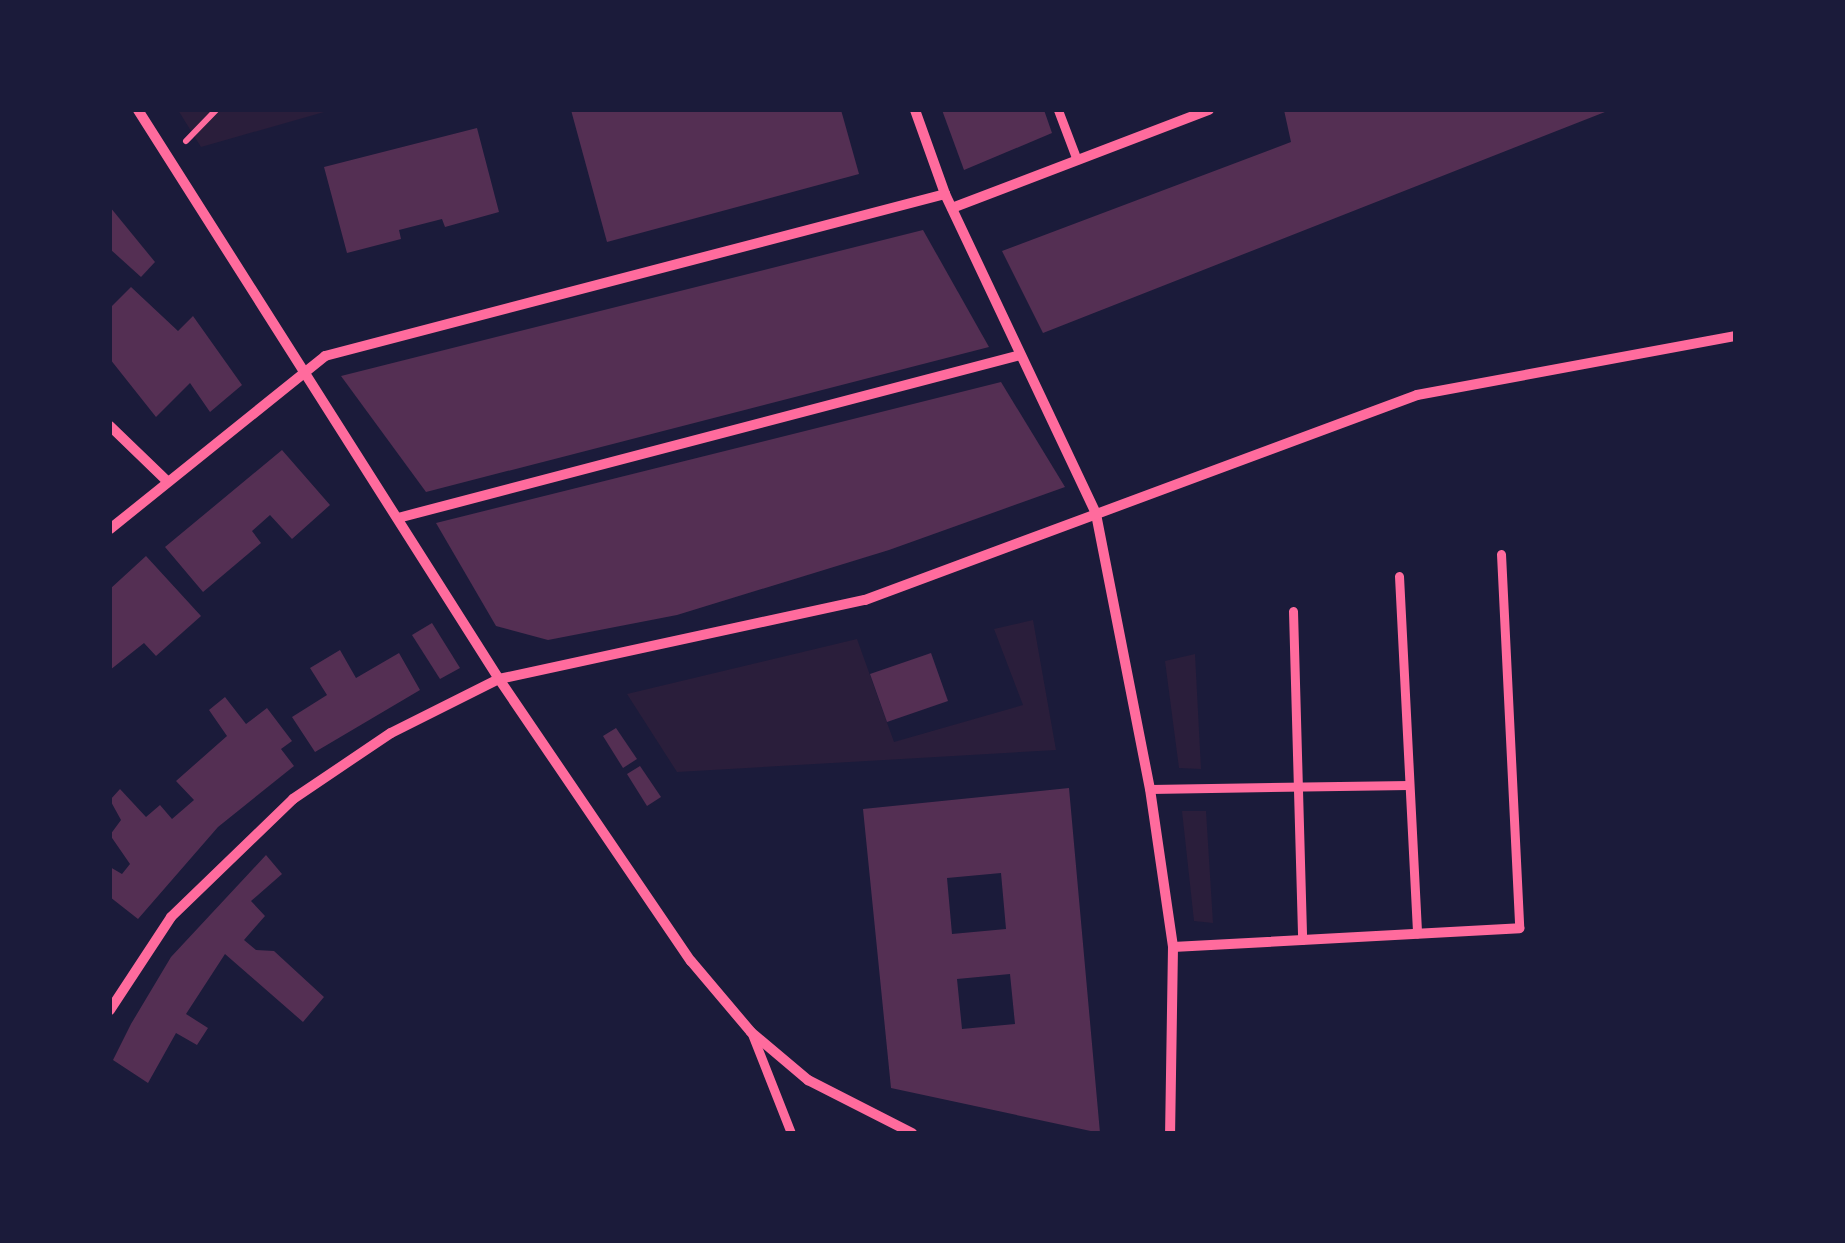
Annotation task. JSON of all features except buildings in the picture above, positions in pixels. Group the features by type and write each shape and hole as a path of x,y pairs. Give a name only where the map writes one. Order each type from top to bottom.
{"street":[{"path":"138,110 499,679 691,961 750,1032 808,1080 912,1133"},
{"path":"916,110 945,194 1096,514 1150,789 1172,947 1170,1133"},
{"path":"1058,110 1077,160"},
{"path":"952,208 1209,110"},
{"path":"110,529 304,368 325,356 945,194"},
{"path":"110,1010 172,917 292,799 391,733 499,679 866,600 1417,395 1735,336"},
{"path":"398,518 1020,354"},
{"path":"110,426 167,481"},
{"path":"1172,947 1518,928 1501,554"},
{"path":"1399,576 1417,934"},
{"path":"1292,611 1302,940"},
{"path":"1150,789 1410,785"},
{"path":"750,1032 791,1133"}],"path":[{"path":"199,110 206,122"},
{"path":"195,137 216,110"}],"shaded area":[{"path":"178,110 331,110 201,147"},
{"path":"1033,620 1056,750 677,772 627,694 857,639 894,742 1023,705 994,629"},
{"path":"1195,654 1201,769 1179,768 1165,661"},
{"path":"1182,811 1206,811 1213,923 1194,921"}]}
